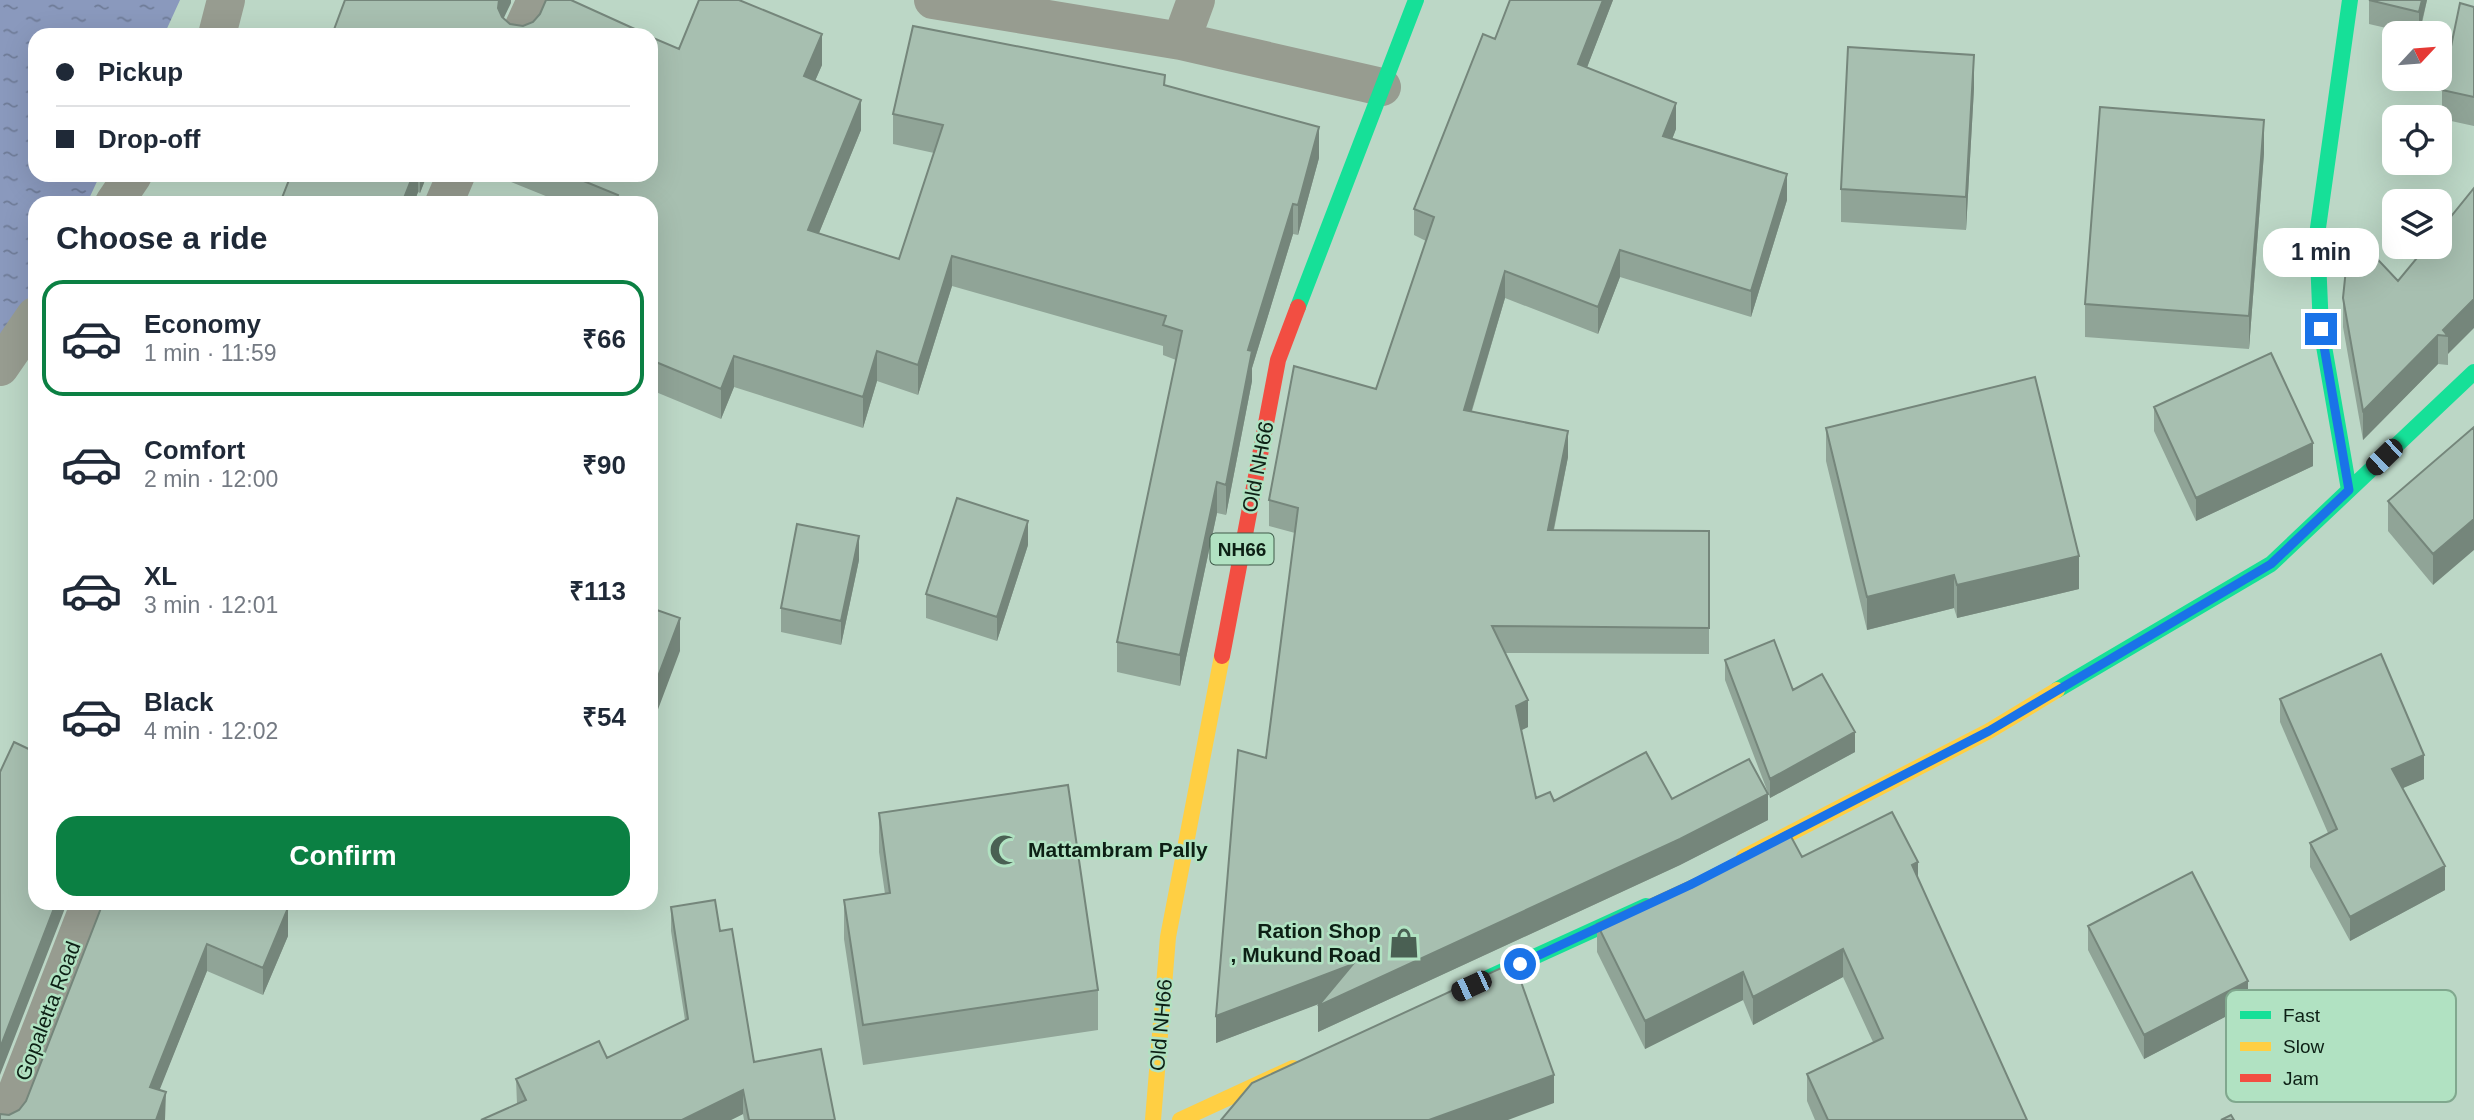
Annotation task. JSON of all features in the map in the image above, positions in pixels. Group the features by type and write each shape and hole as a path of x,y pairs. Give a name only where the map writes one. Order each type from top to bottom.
{"street":[{"path":"219,28 226,0"},
{"path":"523,28 536,0"},
{"path":"933,0 1181,41 1382,87"},
{"path":"1181,41 1196,0"},
{"name":"Old NH66","path":"1153,1120 1168,937 1278,360 1416,0"},
{"path":"2349,490 2321,329 2317,234 2350,0"},
{"path":"0,367 28,326"},
{"path":"1726,867 1989,731 2271,564 2474,372"},
{"path":"1454,994 1665,897"},
{"name":"Gopaletta Road","path":"6,1120 87,910"},
{"path":"1180,1120 1304,1063"}],"water":[{"path":"0,0 180,0 167,28 28,28 28,182 97,182 90,196 28,196 28,311 0,356"}],"building":[{"path":"345,0 499,0 498,8 502,17 510,24 523,26 533,22 546,0 571,0 633,28 335,28"},
{"path":"699,0 739,0 822,34 804,76 861,100 808,230 899,259 943,125 893,114 913,26 1165,75 1164,85 1319,127 1298,205 1293,204 1248,350 1252,351 1226,485 1217,482 1180,655 1117,642 1182,331 1163,325 1166,316 952,256 918,365 877,351 863,397 734,356 721,389 658,363 658,196 618,196 586,182 658,182 658,40 679,49"},
{"path":"1510,0 1603,0 1578,64 1676,103 1663,136 1787,174 1751,291 1620,250 1598,307 1505,271 1464,410 1568,431 1548,530 1709,531 1709,628 1492,626 1528,700 1516,706 1536,798 1550,792 1554,801 1646,752 1672,799 1749,759 1768,794 1680,839 1318,1006 1353,964 1216,1016 1238,750 1266,758 1298,508 1269,500 1294,366 1376,389 1434,217 1414,209 1483,34 1495,39"},
{"path":"2369,0 2422,0 2419,12"},
{"path":"2460,3 2474,7 2474,97 2447,91 2452,91 2452,42"},
{"path":"1848,47 1974,55 1966,197 1841,189"},
{"path":"2100,107 2264,120 2249,316 2085,304"},
{"path":"288,182 410,182 405,196 283,196"},
{"path":"2474,188 2474,299 2443,330 2448,336 2438,335 2363,411 2343,298 2350,230 2398,281 2416,259 2452,259 2452,215"},
{"path":"2271,353 2313,443 2196,498 2154,407"},
{"path":"2035,377 2079,556 1957,585 1954,575 1867,597 1826,428"},
{"path":"2474,427 2474,519 2433,554 2388,501"},
{"path":"957,498 1028,521 997,617 926,594"},
{"path":"797,524 859,536 841,621 781,608"},
{"path":"658,610 680,618 658,676"},
{"path":"1774,640 1793,690 1822,674 1855,732 1770,779 1725,660"},
{"path":"2381,654 2424,755 2392,769 2445,866 2350,917 2310,843 2337,829 2280,699"},
{"path":"14,742 28,749 28,910 53,910 0,1048 0,772"},
{"path":"1068,785 1098,990 863,1025 844,900 890,893 879,813"},
{"path":"1892,812 1918,862 1912,865 2027,1120 1828,1120 1807,1074 1883,1038 1843,949 1753,997 1743,972 1645,1021 1597,924 1699,877 1788,831 1802,857"},
{"path":"2192,872 2248,981 2226,990 2226,992 2144,1035 2088,926"},
{"path":"715,900 720,931 732,929 754,1062 821,1049 835,1120 749,1120 743,1090 682,1120 481,1120 526,1100 516,1079 599,1041 607,1058 688,1019 671,907"},
{"path":"100,910 287,910 263,968 207,944 150,1087 166,1092 156,1120 0,1120 0,1114 9,1115 19,1110 26,1101"},
{"path":"1514,962 1554,1075 1429,1120 1221,1120 1252,1083"},
{"path":"2231,1115 2234,1120 2221,1120"}],"traffic: fast":[{"path":"1298,307 1416,0"},
{"path":"2349,490 2321,329 2317,235 2350,0"},
{"path":"2057,690 2271,564 2474,372"},
{"path":"1468,987 1646,906"}],"traffic: slow":[{"path":"1153,1120 1168,937 1222,656"},
{"path":"1744,857 1989,731 2057,690"},
{"path":"1180,1120 1293,1068"}],"traffic: jam":[{"path":"1222,656 1278,360 1298,307"}],"place":[{"name":"Mattambram Pally","path":"1005,850"},
{"name":"Ration Shop , Mukund Road","path":"1404,943"}],"route":[{"path":"1520,964 1690,885 1989,731 2271,564 2349,490 2321,329"}]}
